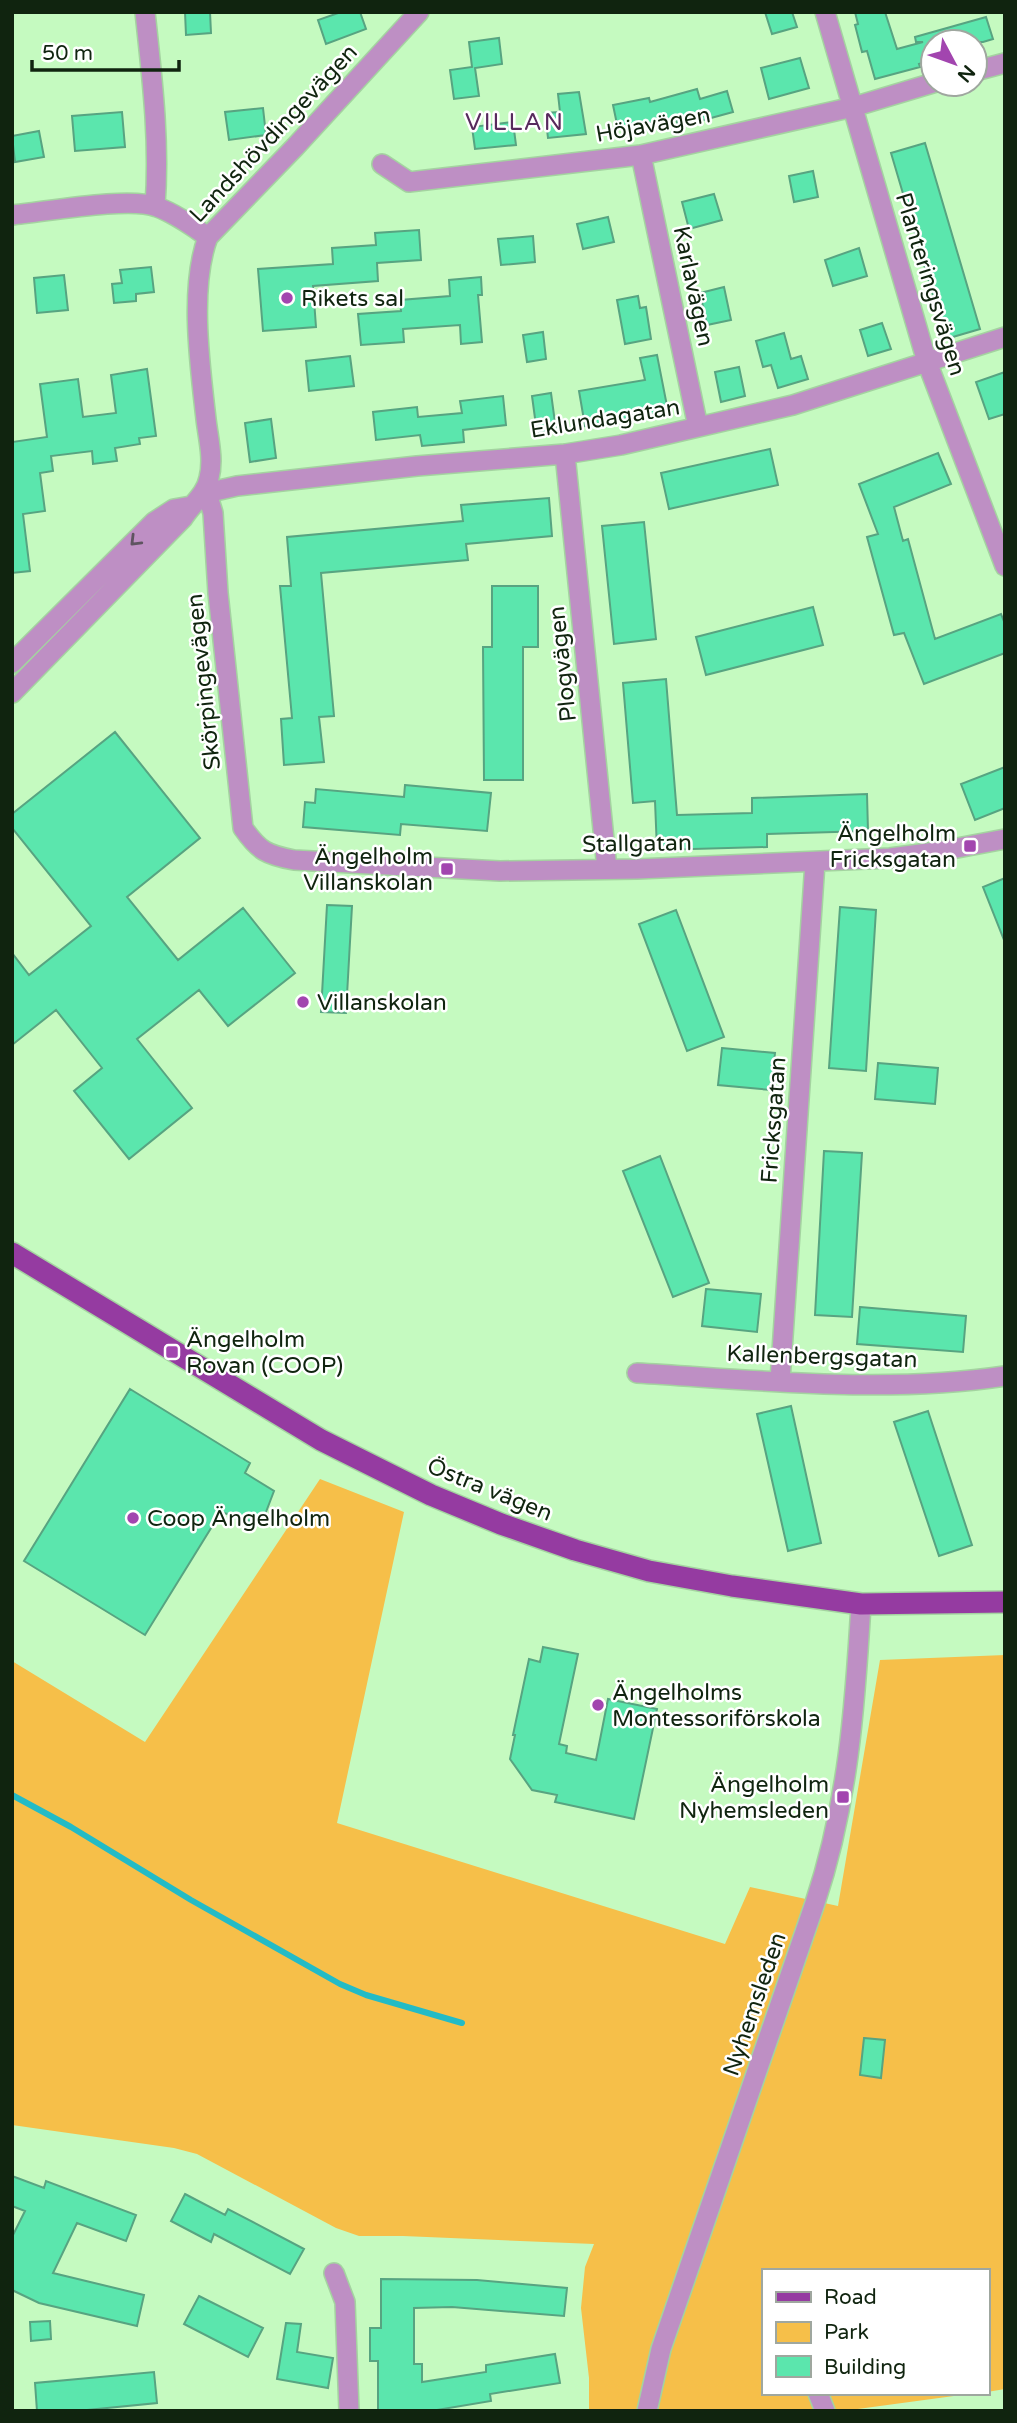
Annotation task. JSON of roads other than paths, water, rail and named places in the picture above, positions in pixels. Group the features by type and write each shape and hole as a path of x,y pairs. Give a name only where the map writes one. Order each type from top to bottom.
{"main road":[{"name":"Östra vägen","path":"12,1253 293,1424 382,1471 453,1505 575,1550 649,1571 861,1604 1005,1602"}],"street":[{"path":"145,12 156,124 158,178 155,206"},
{"name":"Landshövdingevägen","path":"12,692 183,518 209,479 211,465 199,352 198,291 201,256 208,237 419,12"},
{"name":"Planteringsvägen","path":"825,12 927,362 1005,566"},
{"name":"Höjavägen","path":"382,163 409,181 641,155 853,107 919,87"},
{"name":"Karlavägen","path":"641,155 698,427"},
{"path":"12,215 133,202 155,206 184,220 208,237"},
{"name":"Eklundagatan","path":"196,500 237,486 430,465 565,454 621,444 793,405 1005,337"},
{"name":"Plogvägen","path":"565,454 607,869"},
{"path":"12,663 154,522 174,509 196,500"},
{"name":"Skörpingevägen","path":"196,500 210,503 214,513 218,593 243,828 254,845 270,856"},
{"name":"Stallgatan","path":"270,856 293,860 447,869 607,869 890,858 1005,839"},
{"name":"Fricksgatan","path":"780,1381 815,862"},
{"name":"Kallenbergsgatan","path":"637,1373 895,1384 965,1382 1005,1376"},
{"name":"Nyhemsleden","path":"647,2411 665,2339 807,1927 836,1833 849,1754 861,1604"},
{"path":"334,2273 345,2302 349,2411"}],"waterway":[{"path":"12,1795 340,1984 366,1995 462,2023"}],"place":[{"name":"Rikets sal","path":"287,298"},
{"name":"Ängelholm Fricksgatan","path":"970,846"},
{"name":"Ängelholm Villanskolan","path":"447,869"},
{"name":"Villanskolan","path":"303,1002"},
{"name":"Ängelholm Rovan (COOP)","path":"172,1352"},
{"name":"Coop Ängelholm","path":"133,1518"},
{"name":"Ängelholms Montessoriförskola","path":"598,1705"},
{"name":"Ängelholm Nyhemsleden","path":"843,1797"}],"district":[{"name":"VILLAN","path":"515,122"}]}
